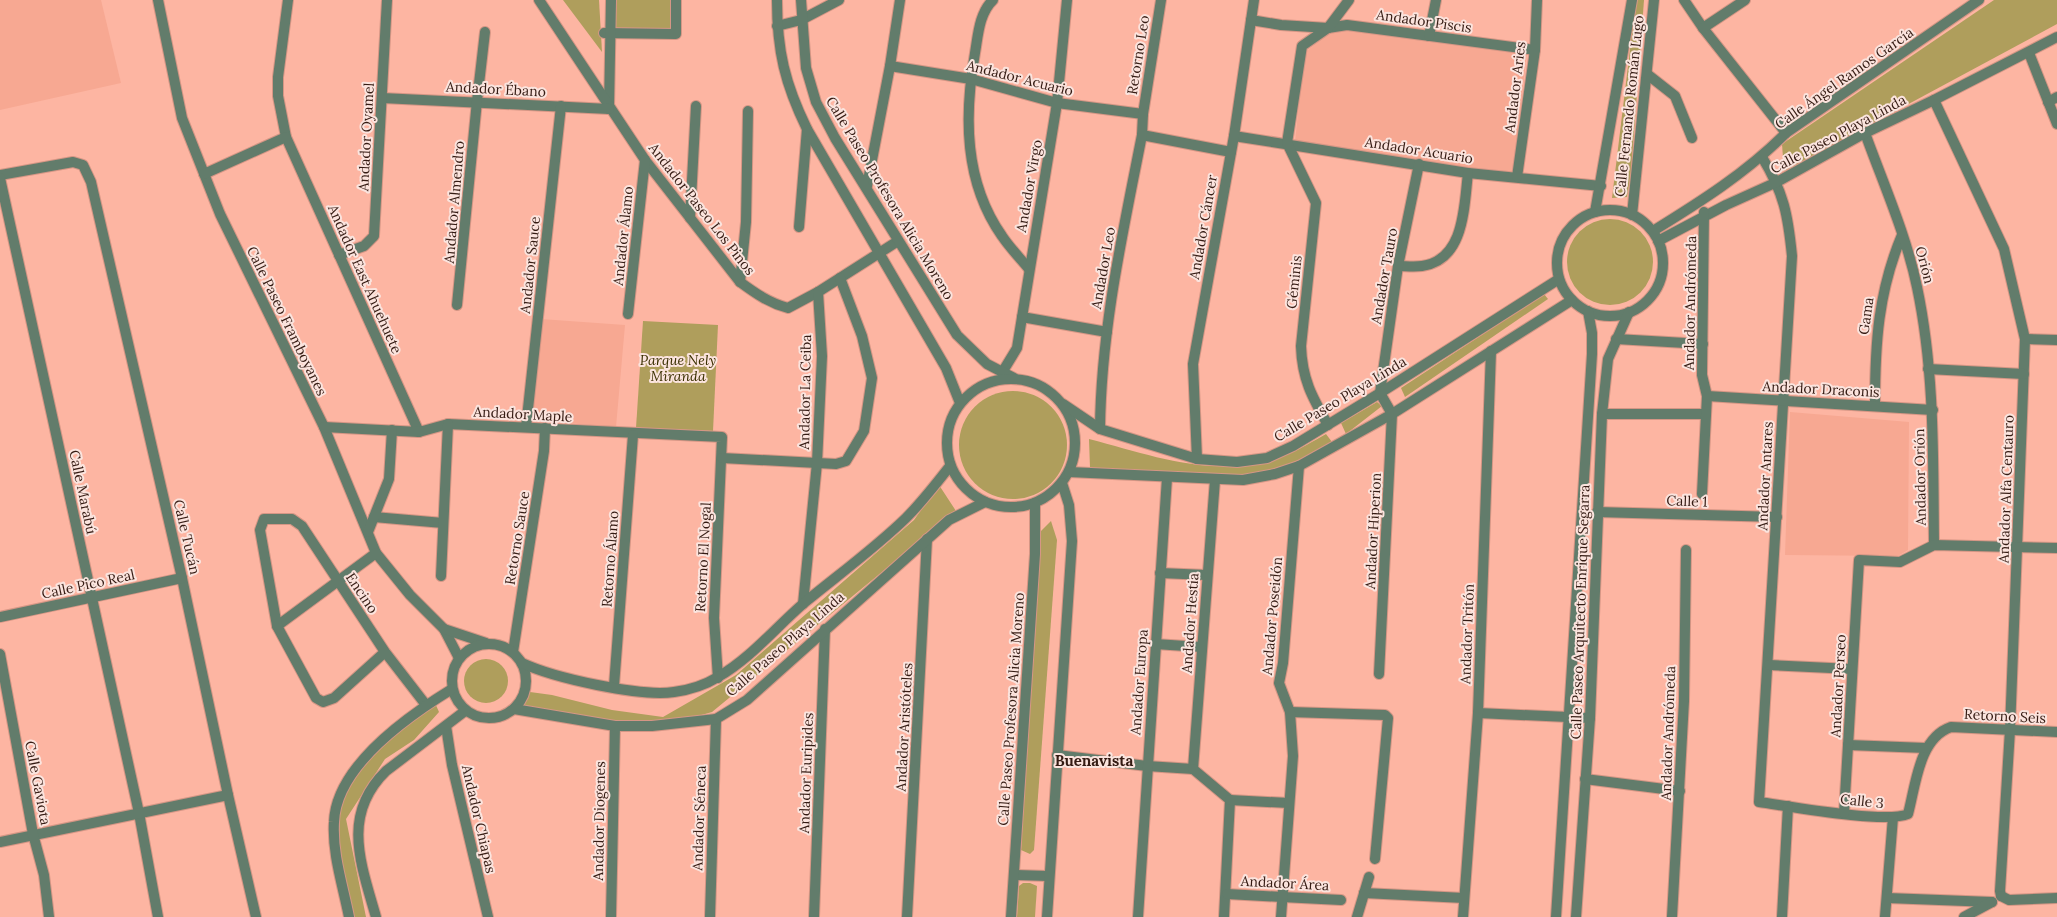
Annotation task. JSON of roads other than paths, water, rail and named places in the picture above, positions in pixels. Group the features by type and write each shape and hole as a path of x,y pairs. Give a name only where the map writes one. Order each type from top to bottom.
{"street":[{"name":"Calle Paseo Framboyanes","path":"158,0 182,118 220,214 324,427 376,553 410,595 444,629 459,658"},
{"name":"Andador East Ahuehuete","path":"288,0 278,77 278,96 286,137 419,432"},
{"name":"Andador Oyamel","path":"339,255 364,246 374,236 387,0"},
{"name":"Andador Paseo Los Pinos","path":"539,0 645,160 740,282 773,304 788,308 818,292 898,241"},
{"path":"610,109 608,33 611,0"},
{"path":"608,33 676,34 676,0"},
{"path":"777,0 777,26 782,62 791,97 807,129 946,368 960,403"},
{"name":"Calle Paseo Profesora Alicia Moreno","path":"801,0 806,68 816,102 835,138 957,335 987,364 1014,378"},
{"path":"777,26 801,20 839,0"},
{"path":"866,186 890,66 900,0"},
{"path":"993,0 981,20 971,79 968,141 972,166 993,220 1002,236 1029,269"},
{"name":"Andador Virgo","path":"1003,372 1018,348 1029,269 1057,103 1067,0"},
{"name":"Retorno Leo","path":"1143,114 1161,0"},
{"name":"Andador Cáncer","path":"1196,459 1193,364 1234,136 1254,0"},
{"path":"1287,143 1302,46 1328,28 1349,0"},
{"path":"1429,36 1436,0"},
{"name":"Andador Aries","path":"1517,177 1534,50 1537,0"},
{"name":"Calle Fernando Román Lugo","path":"1595,212 1632,0"},
{"name":"Calle Fernando Román Lugo","path":"1632,215 1654,0"},
{"path":"1684,0 1703,28 1786,133"},
{"path":"1703,28 1745,0"},
{"name":"Calle Ángel Ramos García","path":"1652,231 1702,201 1762,157 1786,133 1979,0"},
{"name":"Andador Piscis","path":"1251,20 1281,25 1328,28 1347,25 1534,50"},
{"name":"Andador Almendro","path":"458,305 485,32"},
{"name":"Calle Paseo Playa Linda","path":"1658,241 1778,182 1865,133 2030,53 2057,37"},
{"path":"2030,53 2053,100 2057,124"},
{"name":"Andador Acuario","path":"890,66 971,79 1057,103 1143,114"},
{"path":"1647,74 1675,96 1692,138"},
{"name":"Andador Ébano","path":"382,98 477,101 610,109"},
{"name":"Andador Alfa Centauro","path":"1934,100 2004,249 2025,339 2018,546 2001,896"},
{"name":"Andador Sauce","path":"526,427 561,106"},
{"path":"690,218 696,106"},
{"path":"740,282 746,222 748,111"},
{"name":"Andador Leo","path":"1100,429 1100,389 1106,332 1142,135 1143,114"},
{"path":"799,227 807,129"},
{"name":"Orión","path":"1865,133 1902,235 1917,288 1933,410"},
{"path":"1142,135 1231,152"},
{"name":"Andador Acuario","path":"1234,136 1468,173 1601,186"},
{"path":"204,174 286,137"},
{"name":"Géminis","path":"1287,143 1316,203 1301,346 1302,369 1310,393 1328,425"},
{"name":"Andador Antares","path":"1759,802 1769,665 1792,256 1789,221 1778,182 1762,157"},
{"name":"Andador Álamo","path":"628,314 645,160"},
{"name":"Calle Tucán","path":"0,176 73,162 83,165 92,182 182,578 228,796 256,917"},
{"name":"Andador Tauro","path":"1380,393 1398,266 1418,164"},
{"path":"1398,266 1422,266 1439,259 1454,247 1463,217 1468,173"},
{"name":"Calle Marabú","path":"0,176 139,813 158,917"},
{"name":"Andador Andrómeda","path":"1702,201 1705,217 1702,375 1707,396 1702,494"},
{"path":"1614,210 1632,215 1652,231 1658,241 1663,262 1659,283 1647,301 1629,312 1616,316 1588,311 1572,300 1559,279 1556,262 1559,245 1567,231 1580,219 1595,212 1614,210"},
{"name":"Gama","path":"1875,405 1875,348 1882,298 1891,263 1902,235"},
{"path":"722,458 836,464 846,461 864,431 872,378 862,336 840,278"},
{"name":"Calle Paseo Playa Linda","path":"1063,404 1100,429 1196,459 1236,462 1266,458 1293,446 1328,425 1559,279"},
{"name":"Andador La Ceiba","path":"803,604 817,463 822,356 818,292"},
{"path":"1069,472 1166,478 1243,480 1275,474 1299,466 1392,414 1572,300"},
{"name":"Calle Paseo Arquitecto Enrique Segarra","path":"1556,917 1592,354 1592,333 1588,311"},
{"name":"Calle Paseo Arquitecto Enrique Segarra","path":"1576,917 1590,718 1602,414 1608,359 1629,312"},
{"path":"1022,317 1106,332"},
{"path":"1616,339 1703,344"},
{"path":"2025,339 2057,340"},
{"name":"Andador Tritón","path":"1463,917 1478,713 1491,351"},
{"path":"1928,369 2024,374"},
{"path":"1014,378 1033,382 1049,391 1063,404 1074,425 1076,449 1069,472 1062,483 1050,495 1035,503 1018,507 1001,506 985,502 970,493 958,480 950,466 946,450 947,433 952,417 960,403 975,389 994,381 1014,378"},
{"path":"1380,393 1392,414"},
{"name":"Andador Draconis","path":"1707,396 1933,410"},
{"name":"Andador Orión","path":"1933,410 1934,545"},
{"name":"Andador Hiperion","path":"1380,674 1392,414"},
{"path":"1602,414 1706,414"},
{"path":"441,576 448,424"},
{"name":"Andador Maple","path":"324,427 419,432 448,424 722,437"},
{"name":"Retorno Sauce","path":"513,652 544,451 545,428"},
{"path":"368,532 389,479 392,430"},
{"name":"Retorno Álamo","path":"614,686 634,434"},
{"name":"Retorno El Nogal","path":"718,678 714,618 722,437"},
{"name":"Calle Paseo Playa Linda","path":"522,663 570,679 649,692 674,692 699,686 718,678 764,643 803,604 866,554 907,517 950,466"},
{"name":"Andador Poseidón","path":"1281,917 1293,756 1290,712 1279,683 1284,663 1299,466"},
{"name":"Andador Europa","path":"1138,917 1166,478"},
{"name":"Andador Hestia","path":"1193,769 1215,480"},
{"path":"1047,917 1048,876 1072,541 1069,505 1062,483"},
{"name":"Calle Paseo Playa Linda","path":"514,709 614,726 676,724 716,719 747,700 949,520 985,502"},
{"name":"Calle Paseo Profesora Alicia Moreno","path":"1011,917 1035,554 1035,503"},
{"name":"Calle 1","path":"1597,512 1777,518"},
{"path":"374,517 443,523"},
{"name":"Encino","path":"277,626 260,530 264,519 292,519 302,526 385,652 426,705"},
{"name":"Andador Aristóteles","path":"907,917 927,539"},
{"path":"1934,545 2057,548"},
{"name":"Andador Perseo","path":"1844,813 1859,560 1900,562 1934,545"},
{"name":"Andador Andrómeda","path":"1672,917 1680,791 1686,550"},
{"path":"376,553 339,583 277,626 310,691 323,702 334,698 385,652"},
{"path":"1160,573 1207,576"},
{"name":"Calle Pico Real","path":"0,617 182,578"},
{"name":"Calle Paseo Framboyanes","path":"444,629 486,643"},
{"name":"Andador Euripides","path":"814,917 825,629"},
{"path":"486,643 500,645 513,652 522,663 526,675 526,688 522,700 514,709 498,718 481,718 465,711 456,701 452,689 452,673 459,658 471,648 486,643"},
{"path":"1155,644 1201,647"},
{"name":"Calle Gaviota","path":"0,654 33,834 44,875 49,917"},
{"path":"1769,665 1852,669"},
{"path":"349,917 335,850 334,823 340,792 358,766 380,743 426,705 452,689"},
{"path":"376,917 360,860 359,813 362,805 375,781 465,711"},
{"path":"1290,712 1387,716 1374,860"},
{"path":"1478,713 1590,718"},
{"name":"Andador Séneca","path":"710,917 716,719"},
{"name":"Andador Chiapas","path":"446,726 452,765 488,917"},
{"name":"Andador Diogenes","path":"611,917 614,726"},
{"name":"Retorno Seis","path":"1926,748 1938,731 1951,727 2057,732"},
{"path":"1848,745 1926,748 1908,814 1893,818"},
{"path":"1057,755 1147,766 1193,769 1230,800 1290,803"},
{"path":"1585,778 1680,791"},
{"path":"0,842 228,796"},
{"path":"1224,917 1230,800"},
{"name":"Calle 3","path":"1759,802 1893,818 1885,917"},
{"path":"1782,917 1788,806"},
{"path":"1014,875 1048,876"},
{"path":"1357,917 1369,877"},
{"path":"1364,893 1464,898"},
{"name":"Andador Área","path":"1226,894 1341,900"},
{"path":"1964,917 2001,896 2010,900 2057,898"},
{"path":"1887,898 1992,902"}],"district":[{"name":"Buenavista","path":"1094,760"}],"park label":[{"name":"Parque Nely Miranda","path":"678,368"}]}
